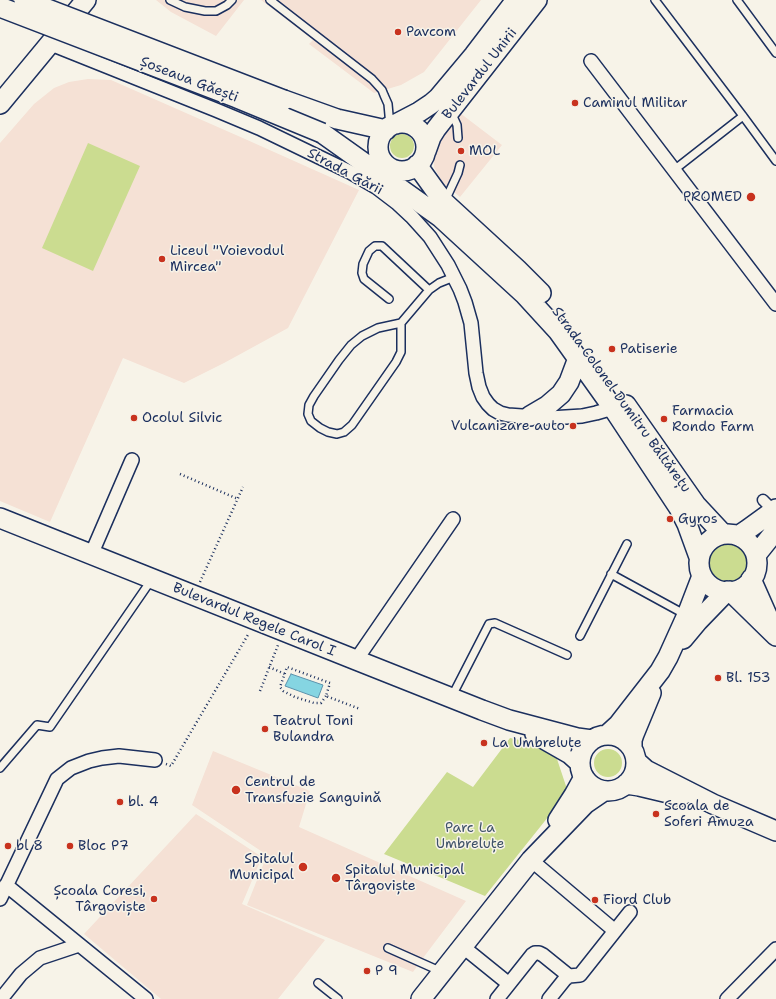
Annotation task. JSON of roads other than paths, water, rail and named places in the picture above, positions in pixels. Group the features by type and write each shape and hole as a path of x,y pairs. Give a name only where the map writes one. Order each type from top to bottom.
{"main road":[{"name":"Șoseaua Găești","path":"24,0 277,97 324,124 379,150"},
{"path":"0,104 86,0"},
{"name":"Bulevardul Unirii","path":"391,127 419,112 438,98 474,55 516,0"},
{"name":"Bulevardul Unirii","path":"421,158 434,133 450,111 537,0"},
{"name":"Șoseaua Găești","path":"0,7 237,98 324,124 352,123 391,127"},
{"path":"401,123 409,124 418,129 424,137 426,144 421,158 407,170 392,168 382,158 379,150 380,138 391,127 401,123"},
{"name":"Strada Colonel Dumitru Băltărețu","path":"324,124 442,209 533,285 563,316 696,505 731,535"},
{"name":"Strada Colonel Dumitru Băltărețu","path":"421,158 428,181 442,209 558,331 578,358 683,516 700,557"},
{"path":"398,170 442,209"},
{"path":"530,416 552,403 561,394 569,382 578,358"},
{"path":"731,535 772,508"},
{"name":"Bulevardul Regele Carol I","path":"0,518 283,632 509,720 577,738 600,738"},
{"path":"756,555 776,530"},
{"path":"731,535 748,542 756,555 756,568 751,579 742,588 729,591 712,587 707,583 702,576 699,567 702,550 708,541 717,536 731,535"},
{"path":"582,770 592,786 604,791 616,790 630,780 634,772 632,740 634,734 687,615 702,576"},
{"path":"751,579 776,632"},
{"path":"729,591 776,636"},
{"path":"421,999 533,858 574,796 582,770 581,756 583,750 587,745 618,725 698,621 729,591"},
{"name":"Bulevardul Regele Carol I","path":"509,720 570,754 582,770"},
{"path":"600,738 614,736 620,738 627,743 646,770 713,804 776,831"},
{"path":"626,784 713,804"},
{"path":"533,858 586,804 604,791"}],"street":[{"name":"Strada Gării","path":"51,44 259,128 367,181 401,206 419,224 436,245 454,277 465,302 471,323 476,373 479,386 483,397 488,404 500,413 550,418 578,416 596,413 612,408"},
{"path":"591,61 776,304"},
{"path":"91,555 132,460"},
{"path":"683,516 703,512"},
{"path":"356,660 453,519"},
{"path":"0,899 57,779 71,768 102,758 119,756 155,760"},
{"path":"533,858 615,931"},
{"path":"6,885 146,999"},
{"path":"549,999 565,979 569,976 580,975 630,912"},
{"path":"1,999 20,974 40,958 79,945"},
{"path":"462,946 509,984"},
{"path":"728,999 776,949"},
{"path":"497,999 535,953 543,955 569,976"}],"lane":[{"path":"170,0 185,7 205,11 216,11 227,5 232,0"},
{"path":"270,0 372,79 382,90 388,104 391,127"},
{"path":"655,0 743,116 773,151 776,161"},
{"path":"737,0 776,53"},
{"path":"450,111 456,125 458,138"},
{"path":"674,170 743,116"},
{"path":"442,209 460,165"},
{"path":"389,299 364,279 362,272 363,264 369,252 376,246 382,246 429,290"},
{"path":"401,323 401,352 396,362 352,425 344,432 337,434 320,428 311,421 308,414 309,405 339,360 351,345 362,336 378,328 401,323 429,290 439,283 454,277"},
{"path":"580,636 627,544"},
{"path":"611,574 687,615"},
{"path":"0,768 37,726 50,727 152,579"},
{"path":"451,698 489,624 496,623 567,655"},
{"path":"388,948 442,972"},
{"path":"318,983 338,999"}],"water":[{"path":"291,674 323,685 318,698 285,686"}],"place":[{"name":"Pavcom","path":"398,32"},
{"name":"Caminul Militar","path":"575,103"},
{"name":"MOL","path":"461,151"},
{"name":"PROMED","path":"751,197"},
{"name":"Liceul \"Voievodul Mircea\"","path":"162,259"},
{"name":"Patiserie","path":"612,349"},
{"name":"Ocolul Silvic","path":"134,418"},
{"name":"Farmacia Rondo Farm","path":"664,419"},
{"name":"Vulcanizare auto","path":"573,426"},
{"name":"Gyros","path":"670,519"},
{"name":"Bl. 153","path":"718,678"},
{"name":"Teatrul Toni Bulandra","path":"265,729"},
{"name":"La Umbreluțe","path":"484,743"},
{"name":"Centrul de Transfuzie Sanguină","path":"236,790"},
{"name":"bl. 4","path":"120,802"},
{"name":"Scoala de Soferi Amuza","path":"656,814"},
{"name":"bl 8","path":"8,846"},
{"name":"Bloc P7","path":"70,846"},
{"name":"Spitalul Municipal","path":"303,867"},
{"name":"Spitalul Municipal Târgoviște","path":"336,878"},
{"name":"Școala Coresi, Târgoviște","path":"154,899"},
{"name":"Fiord Club","path":"595,900"},
{"name":"P 9","path":"367,971"}],"park label":[{"name":"Parc La Umbreluțe","path":"470,836"}]}
